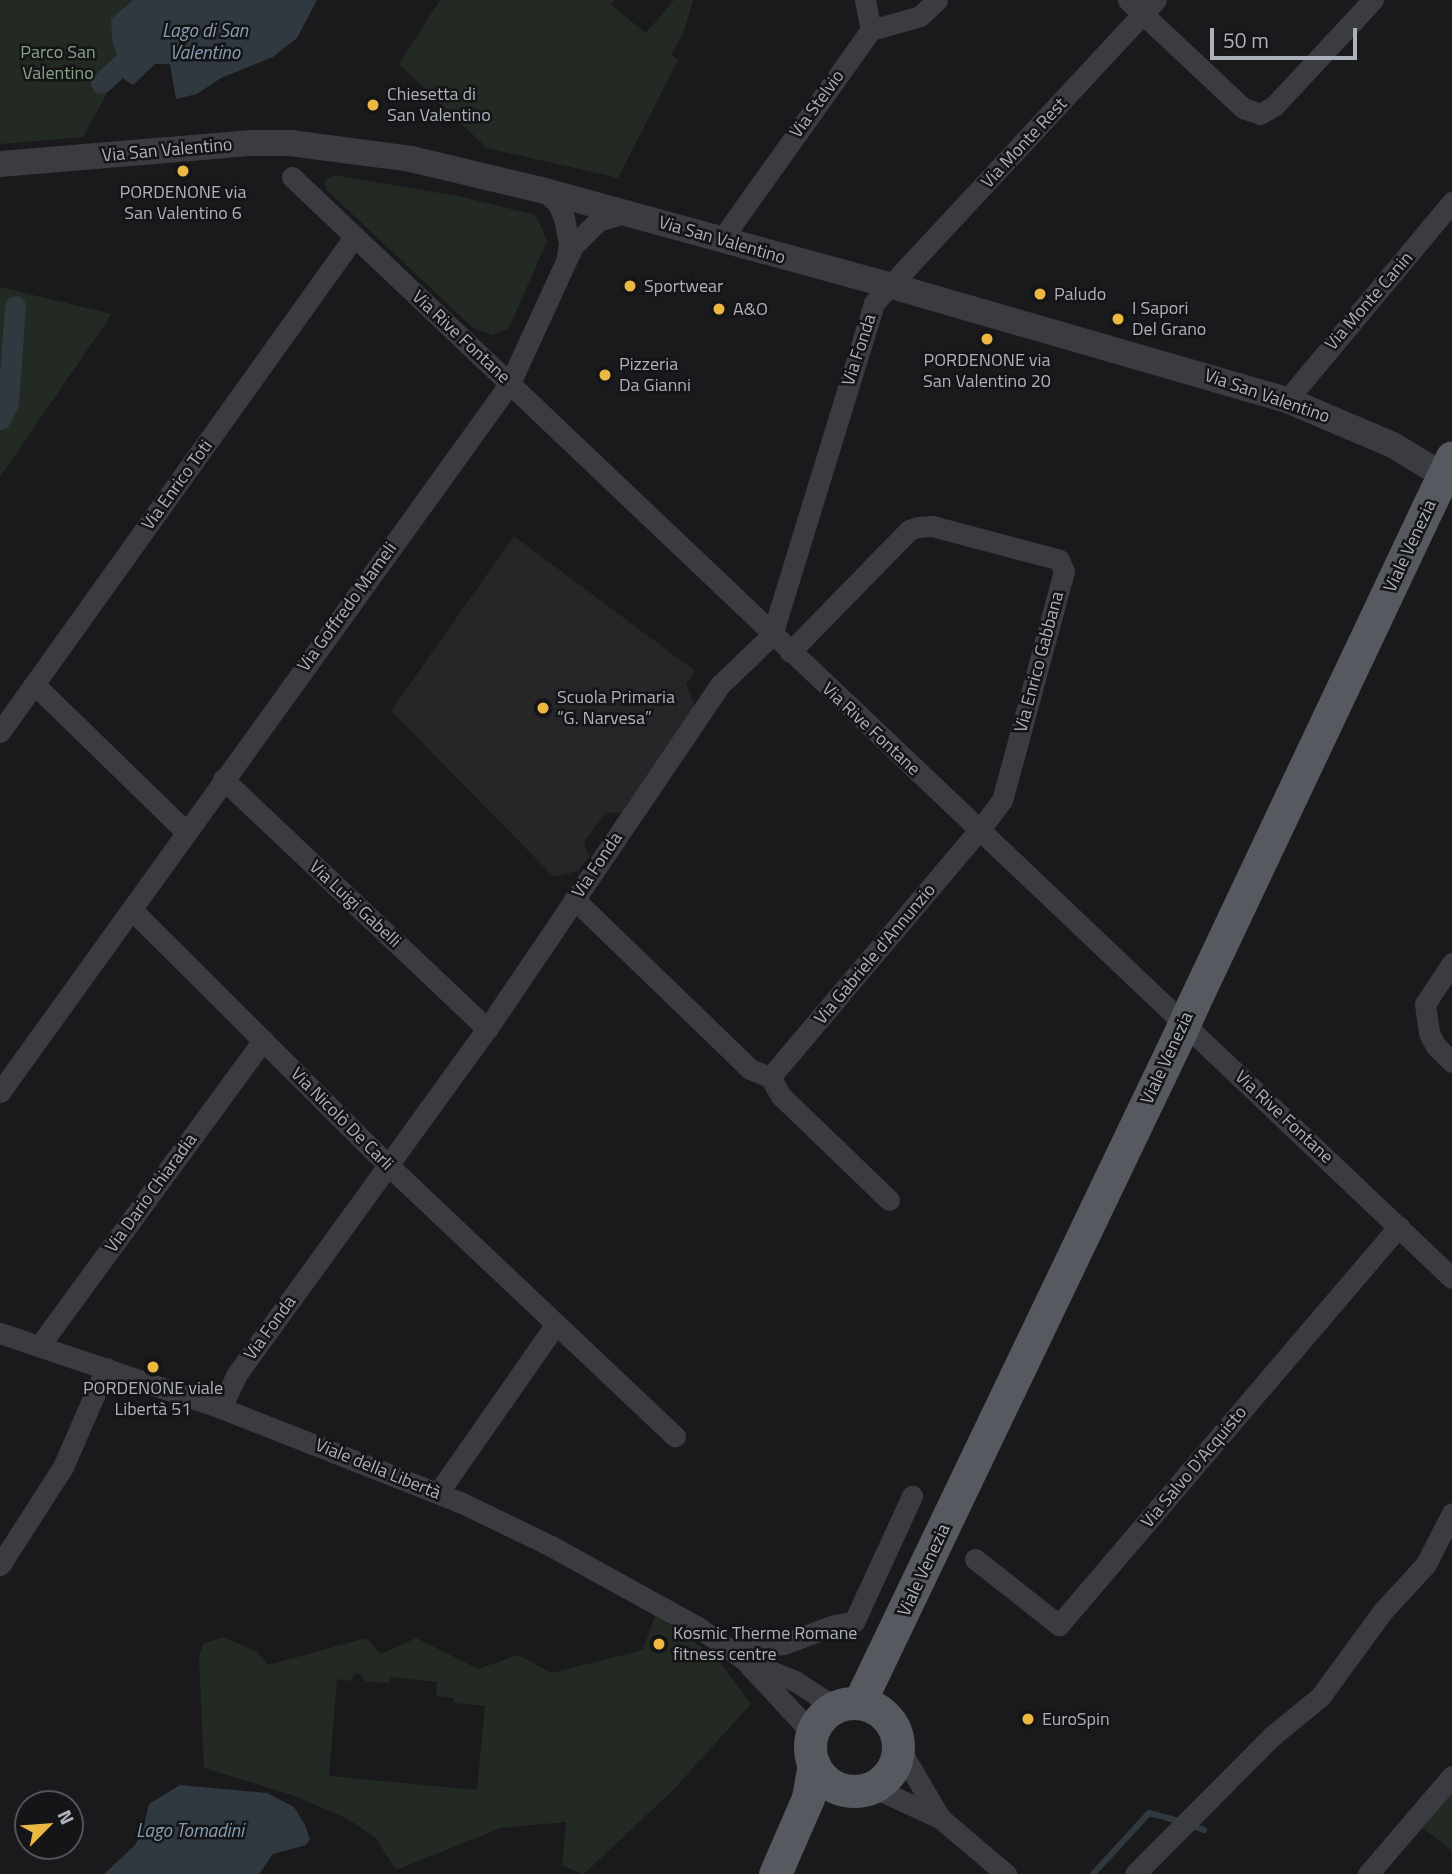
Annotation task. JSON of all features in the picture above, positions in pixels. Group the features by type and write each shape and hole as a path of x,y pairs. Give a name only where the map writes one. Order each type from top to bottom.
{"main road":[{"name":"Viale Venezia","path":"859,1708 1428,507 1436,459"},
{"path":"796,1829 864,1789 891,1770 898,1746 894,1728 859,1708 821,1717 812,1733 810,1755 814,1765 827,1781 864,1789"},
{"path":"775,1874 808,1798 814,1765"}],"street":[{"path":"865,0 871,30 920,16 937,0"},
{"path":"1142,5 1243,108 1260,114 1274,106 1373,0"},
{"name":"Via Monte Rest","path":"892,286 1142,5"},
{"name":"Via Stelvio","path":"721,240 871,30"},
{"name":"Via San Valentino","path":"0,164 213,145 290,143 411,159 545,191 892,286 1287,400 1436,459 1452,481"},
{"name":"Via Rive Fontane","path":"292,177 1452,1278"},
{"path":"545,191 558,204 564,218 569,244 567,255"},
{"name":"Via Monte Canin","path":"1287,400 1452,202"},
{"path":"567,255 598,222 624,213"},
{"name":"Via Enrico Toti","path":"0,732 354,237"},
{"name":"Via Goffredo Mameli","path":"0,1092 132,910 185,831 510,383 567,255"},
{"name":"Via Fonda","path":"221,1408 237,1374 487,1029 721,684 772,635 874,303 892,286"},
{"name":"Via Enrico Gabbana","path":"790,652 909,530 932,526 1059,560 1064,570 1002,800 979,830"},
{"path":"34,684 185,831"},
{"name":"Via Luigi Gabelli","path":"223,779 487,1029"},
{"name":"Via Gabriele d'Annunzio","path":"770,1077 979,830"},
{"path":"574,899 750,1069 770,1077 781,1096 889,1200"},
{"name":"Via Nicolò De Carli","path":"132,910 388,1165 675,1436"},
{"path":"1452,963 1425,1004 1429,1033 1435,1045 1452,1062"},
{"name":"Via Dario Chiaradia","path":"40,1345 263,1040"},
{"name":"Via Salvo D'Acquisto","path":"975,1559 1059,1626 1399,1226"},
{"path":"438,1493 556,1324"},
{"name":"Viale della Libertà","path":"0,1333 221,1408 438,1493 551,1546 698,1627 740,1657 859,1708"},
{"path":"0,1565 63,1467 106,1368"},
{"path":"740,1657 751,1638 769,1644 784,1644 825,1628 855,1622 912,1496"},
{"path":"1135,1874 1272,1736 1320,1697 1383,1611 1426,1564 1452,1513"},
{"name":"Viale della Libertà","path":"740,1657 812,1733"},
{"path":"898,1746 940,1818"},
{"path":"1368,1874 1452,1776"},
{"path":"864,1789 940,1818 1006,1874"}],"shaded area":[{"name":"Scuola Primaria “G. Narvesa”","path":"514,536 695,671 686,684 695,706 622,812 606,813 584,842 589,857 578,871 554,877 391,711"}],"green space":[{"name":"Parco San Valentino","path":"0,0 133,0 111,19 112,40 120,62 119,71 83,137 0,144"},
{"path":"440,0 615,0 611,5 646,33 674,0 693,0 683,34 671,54 678,60 618,178 487,148 399,64"},
{"path":"334,175 458,196 532,214 538,219 547,241 509,328 492,335 473,328 327,190 324,181"},
{"path":"0,287 112,314 0,477"},
{"path":"655,1615 717,1658 751,1704 673,1790 584,1874 562,1866 566,1822 501,1828 396,1870 375,1837 346,1818 292,1795 204,1768 199,1658 203,1644 223,1637 256,1651 268,1665 366,1638 381,1654 416,1638 478,1669 518,1655 551,1673 643,1650","holes":["357,1672 365,1681 389,1683 389,1677 437,1682 436,1696 454,1698 454,1703 485,1706 477,1790 329,1776 337,1679 350,1681"]},
{"path":"1452,1790 1452,1851 1423,1828 1435,1813 1432,1809"}],"water":[{"name":"Lago di San Valentino","path":"133,0 317,0 297,38 273,57 221,78 197,94 176,99 170,64 155,64 133,85 124,79 112,40 111,19"},
{"name":"Lago Tomadini","path":"180,1785 267,1793 294,1807 310,1839 306,1845 273,1854 259,1874 104,1874 134,1846 142,1834 149,1804"}],"waterway":[{"path":"101,83 128,59 143,51"},
{"path":"0,419 8,403 15,306"},
{"path":"1093,1874 1149,1813 1175,1820"},
{"path":"1193,1826 1204,1830"}],"place":[{"name":"Chiesetta di San Valentino","path":"373,105"},
{"name":"PORDENONE via San Valentino 6","path":"183,171"},
{"name":"Sportwear","path":"630,286"},
{"name":"Paludo","path":"1040,294"},
{"name":"A&O","path":"719,309"},
{"name":"I Sapori Del Grano","path":"1118,319"},
{"name":"PORDENONE via San Valentino 20","path":"987,339"},
{"name":"Pizzeria Da Gianni","path":"605,375"},
{"name":"Scuola Primaria “G. Narvesa”","path":"543,708"},
{"name":"PORDENONE viale Libertà 51","path":"153,1367"},
{"name":"Kosmic Therme Romane fitness centre","path":"659,1644"},
{"name":"EuroSpin","path":"1028,1719"}]}
